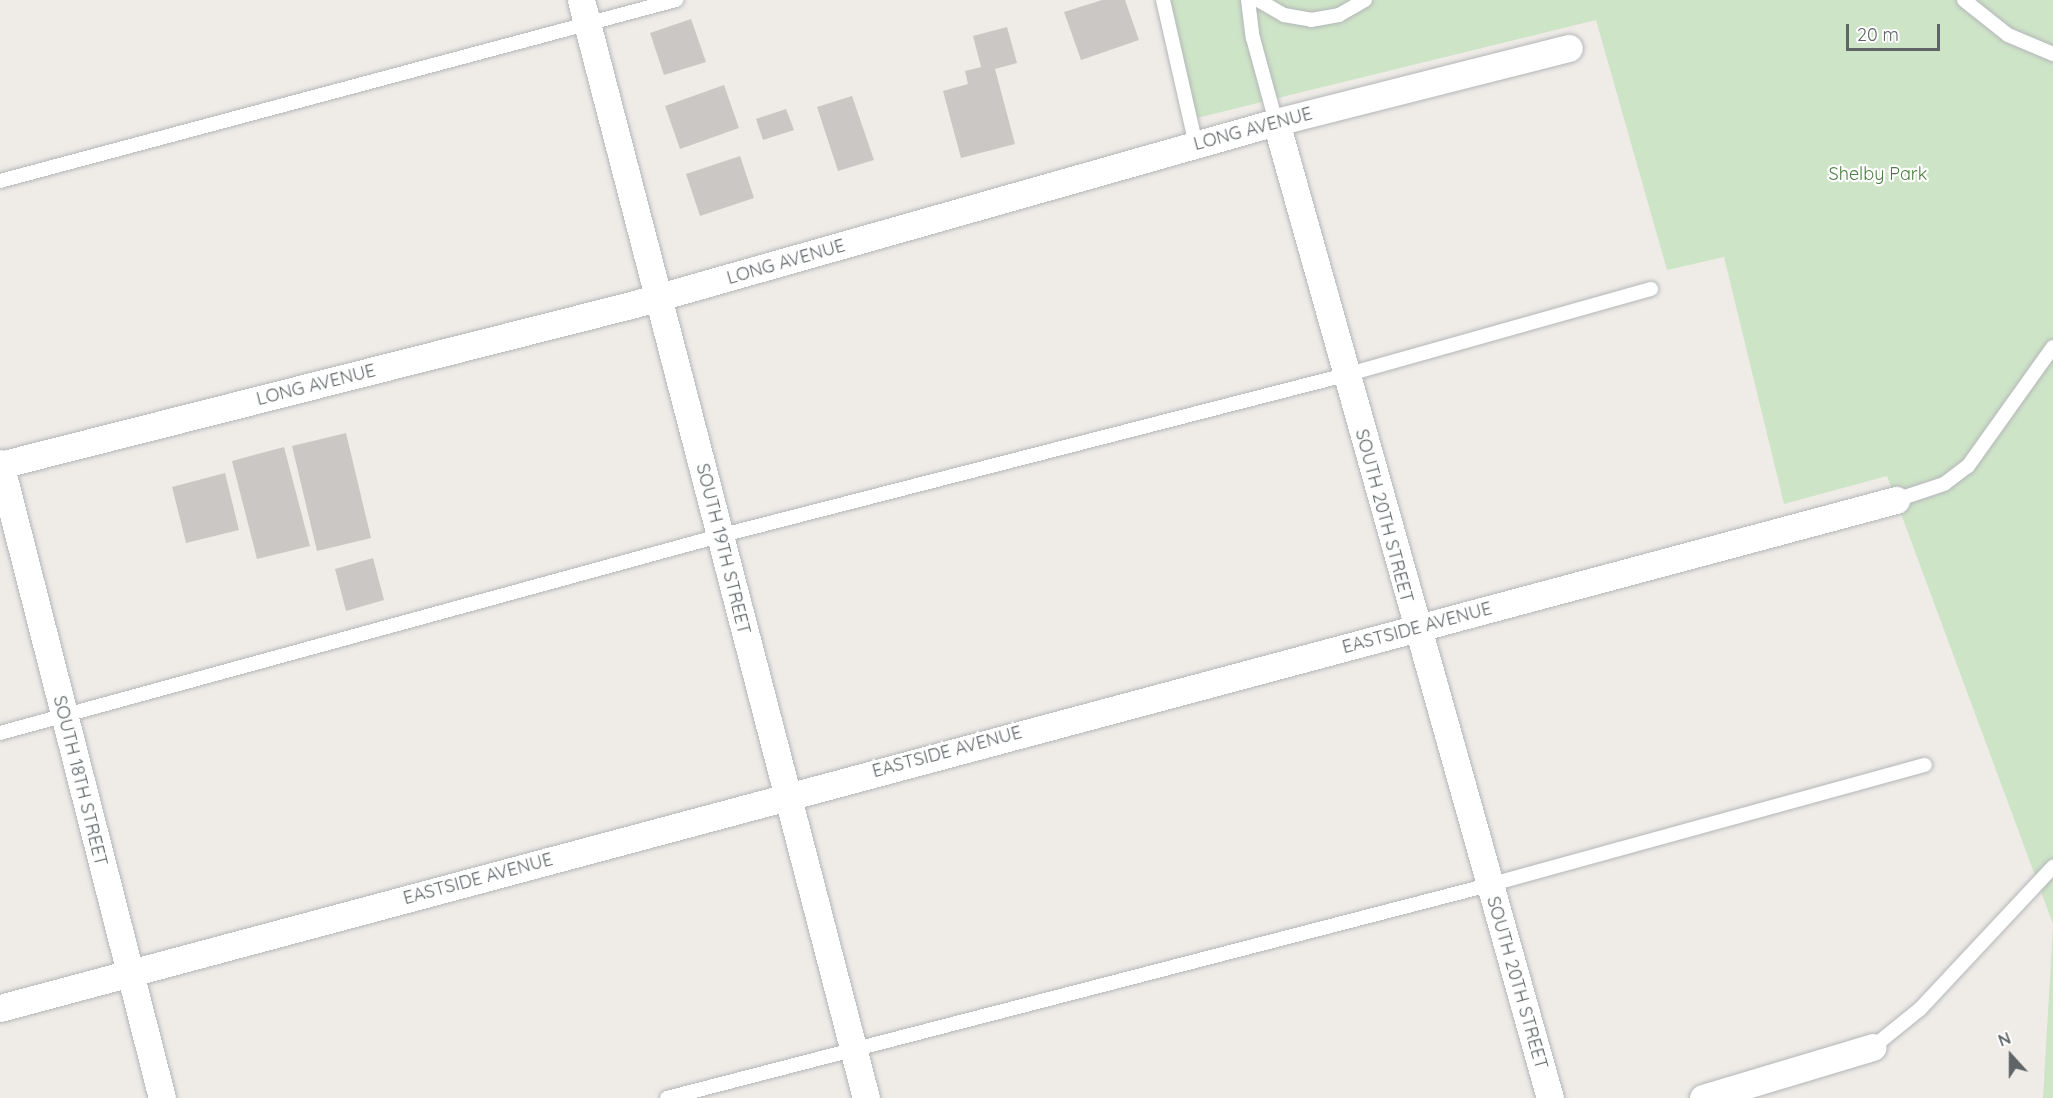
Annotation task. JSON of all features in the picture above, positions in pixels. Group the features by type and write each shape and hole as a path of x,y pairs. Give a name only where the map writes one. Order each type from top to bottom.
{"street":[{"name":"SOUTH 19TH STREET","path":"584,11 660,297 785,795 866,1098"},
{"name":"LONG AVENUE","path":"0,464 660,297 1276,122 1569,48"},
{"name":"SOUTH 20TH STREET","path":"1276,122 1415,629 1550,1098"},
{"name":"SOUTH 18TH STREET","path":"0,464 162,1098"},
{"name":"EASTSIDE AVENUE","path":"0,1008 785,795 1896,500"},
{"path":"1703,1098 1873,1047"}],"lane":[{"path":"0,181 584,11 676,0"},
{"path":"1163,0 1196,145"},
{"name":"SOUTH 20TH STREET","path":"1248,0 1253,38 1276,122"},
{"path":"1258,0 1284,15 1311,20 1339,15 1365,0"},
{"path":"1965,0 2008,35 2053,54"},
{"path":"0,733 719,536 1345,375 1651,289"},
{"path":"1896,500 1944,484 1968,466 2053,347"},
{"path":"667,1098 1489,885 1925,765"},
{"path":"1873,1047 1920,1009 2053,867"}],"green space":[{"name":"Shelby Park","path":"1163,0 2053,0 2053,924 1887,476 1784,504 1724,257 1667,270 1596,20 1197,118"},
{"path":"2053,926 2053,1098 2043,1098"}],"building":[{"path":"1102,0 1125,0 1139,40 1081,60 1064,12"},
{"path":"691,19 706,62 664,75 650,33"},
{"path":"1007,27 1017,63 995,69 1015,144 961,158 943,91 968,84 965,71 981,67 973,36"},
{"path":"724,85 739,128 680,149 665,106"},
{"path":"852,96 874,160 838,171 817,107"},
{"path":"786,109 794,130 763,140 756,119"},
{"path":"740,156 754,198 700,216 686,174"},
{"path":"346,433 371,538 317,551 292,446"},
{"path":"284,447 310,546 257,559 232,461"},
{"path":"225,473 239,530 186,543 172,487"},
{"path":"373,558 384,600 346,611 335,569"}]}
